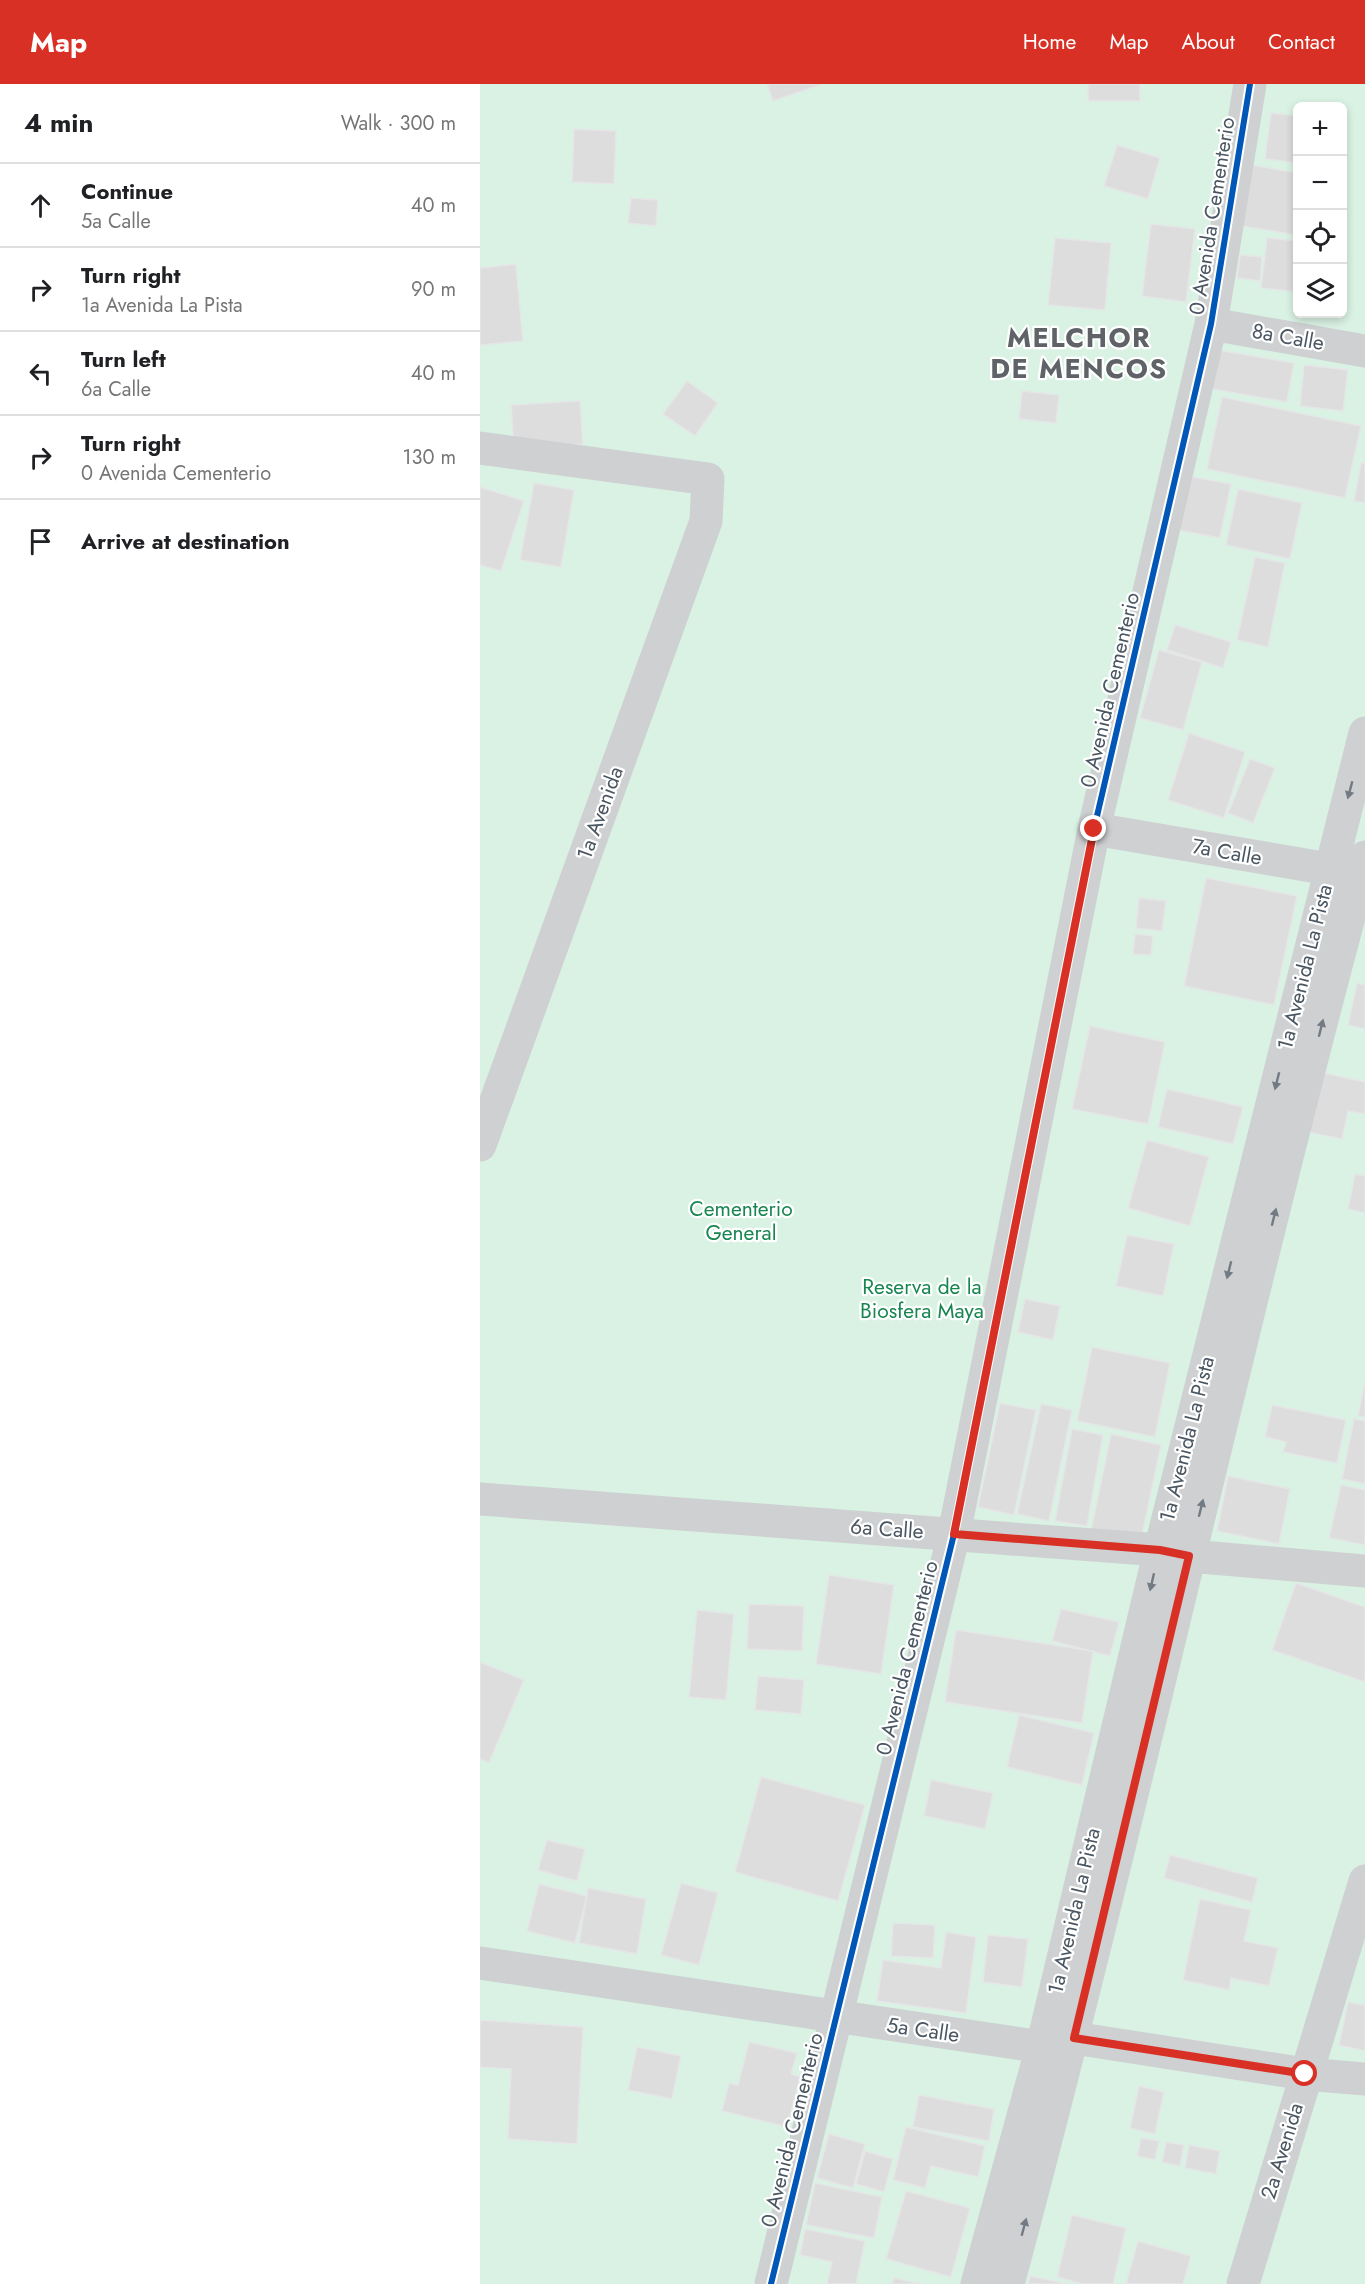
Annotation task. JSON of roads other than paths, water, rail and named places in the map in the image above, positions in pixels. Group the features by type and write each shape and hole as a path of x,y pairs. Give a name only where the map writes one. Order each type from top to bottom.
{"street":[{"name":"0 Avenida Cementerio","path":"771,2284 838,2018 954,1534 1094,829 1211,324 1250,84"},
{"name":"8a Calle","path":"1211,324 1365,351"},
{"name":"1a Avenida","path":"480,448 708,479 706,521 480,1145"},
{"name":"1a Avenida La Pista","path":"977,2284 1174,1553 1351,869 1365,734"},
{"name":"7a Calle","path":"1094,829 1351,869"},
{"name":"6a Calle","path":"480,1499 954,1534 1365,1571"},
{"name":"1a Avenida La Pista","path":"1008,2284 1074,2038 1174,1553"},
{"name":"2a Avenida","path":"1243,2284 1365,1881"},
{"name":"5a Calle","path":"480,1964 1042,2047 1074,2038 1305,2074 1365,2079"}],"district":[{"name":"MELCHOR DE MENCOS","path":"1079,354"}],"park label":[{"name":"Cementerio General","path":"741,1221"},
{"name":"Reserva de la Biosfera Maya","path":"922,1299"}]}
